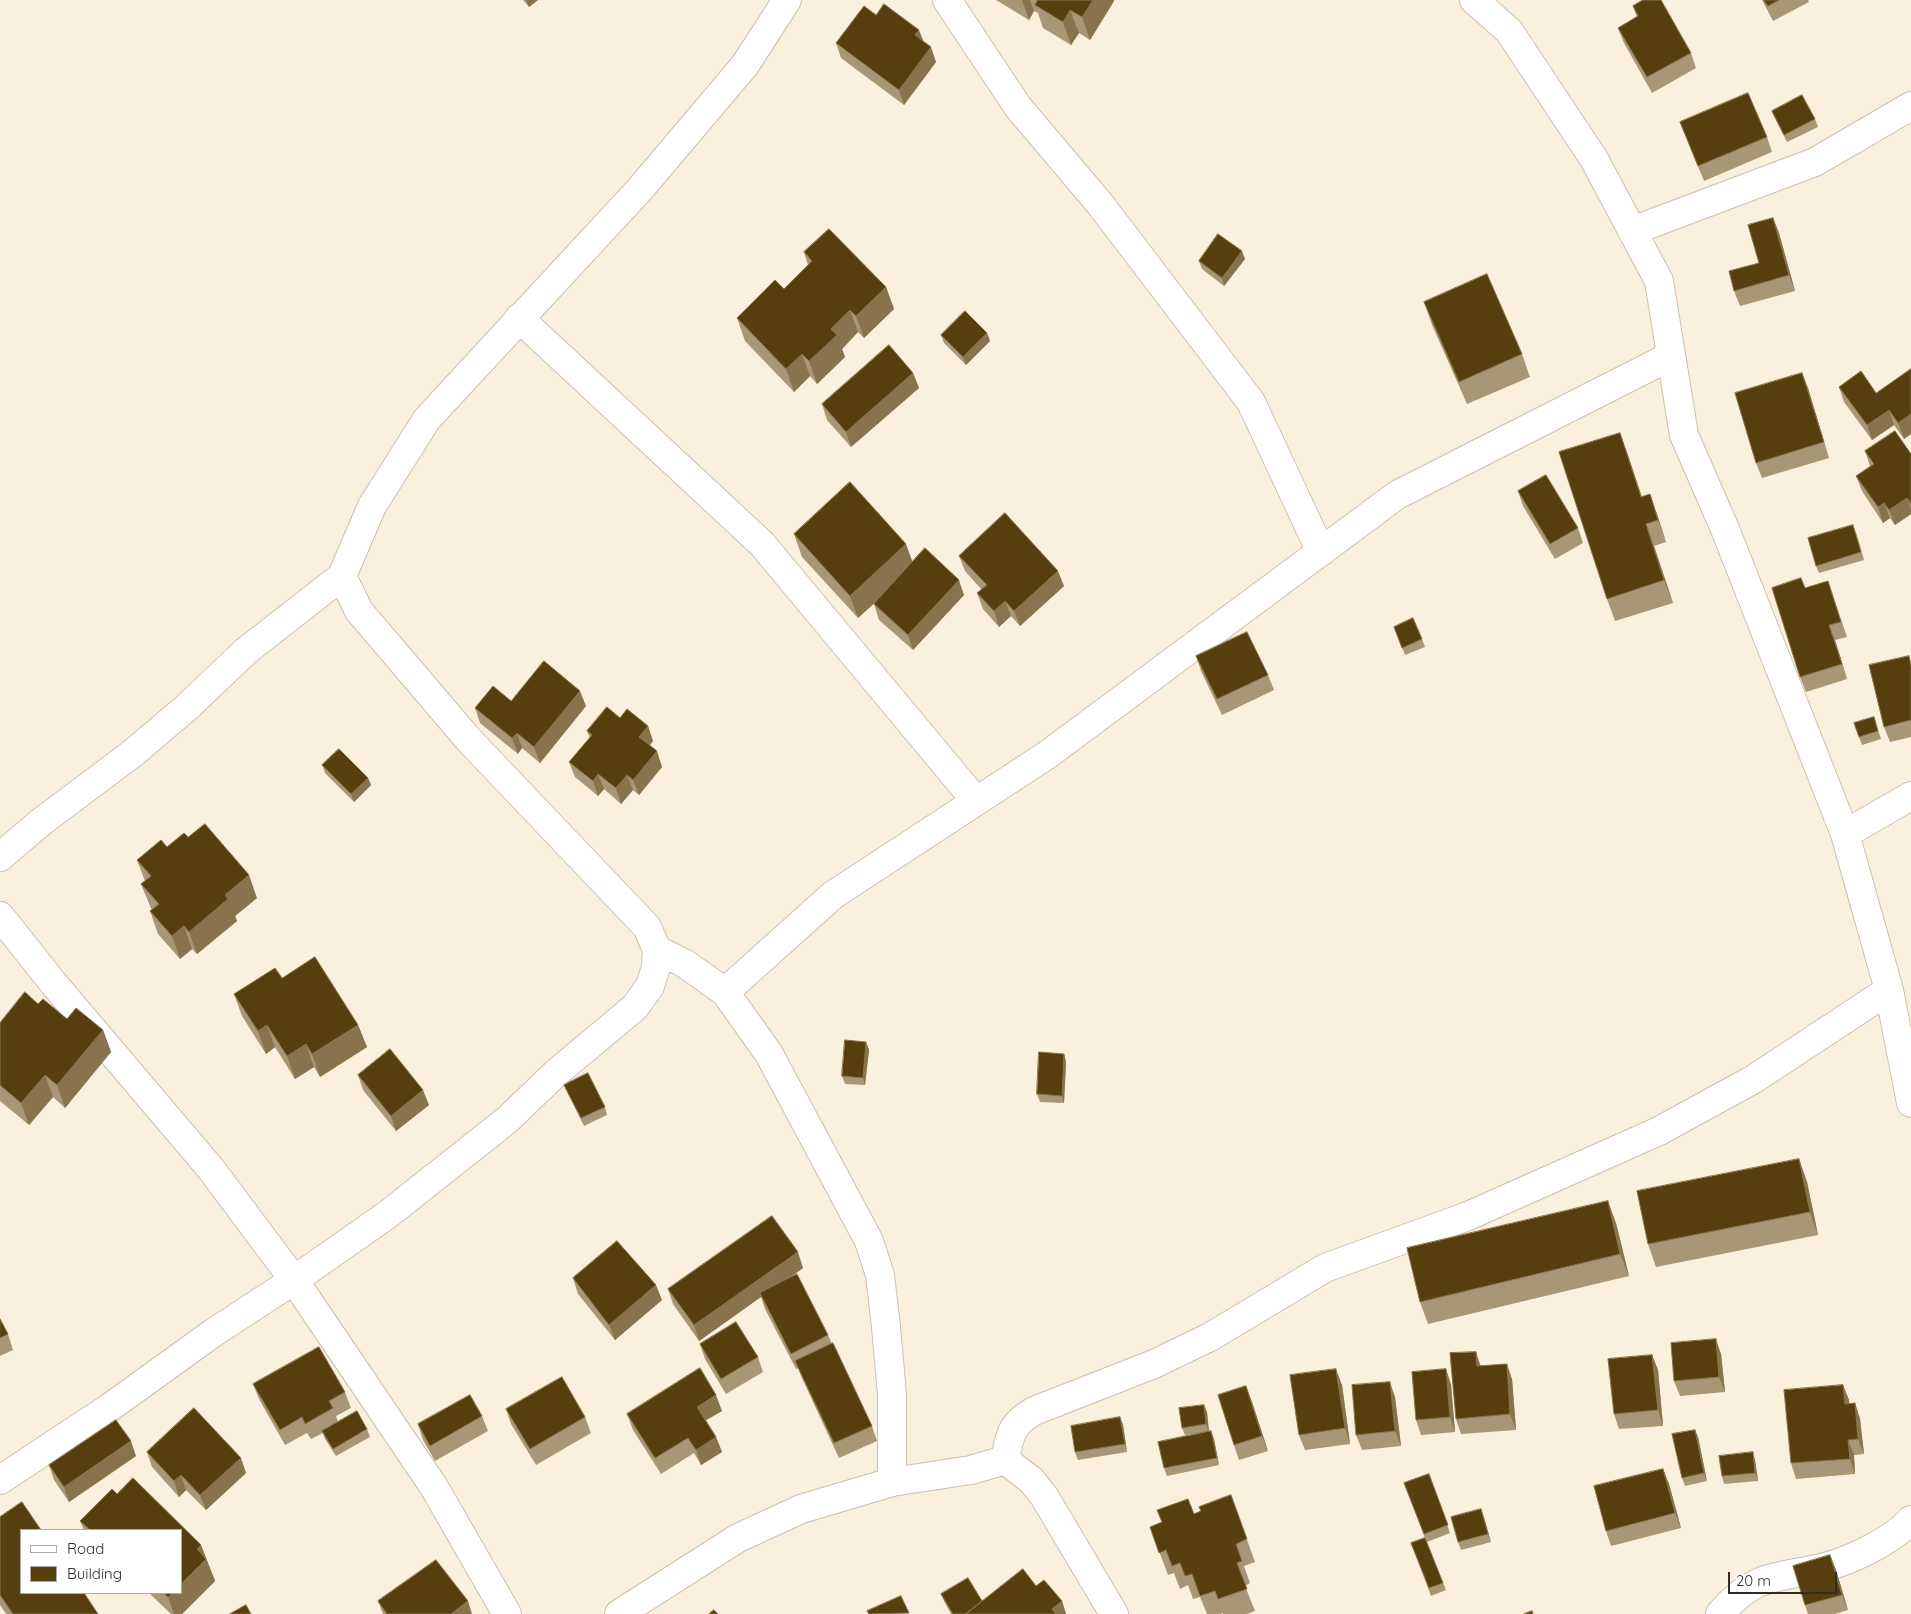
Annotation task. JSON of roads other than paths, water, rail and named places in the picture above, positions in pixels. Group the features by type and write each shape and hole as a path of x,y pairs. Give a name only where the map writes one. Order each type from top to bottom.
{"street":[{"path":"0,857 41,822 133,753 186,708 246,651 342,576 372,506 427,419 654,174 745,65 787,0"},
{"path":"947,0 1018,107 1100,204 1252,402 1321,552"},
{"path":"1474,0 1509,31 1594,159 1659,281 1684,435 1725,529 1845,834 1889,990 1911,1103"},
{"path":"1632,231 1815,162 1911,106"},
{"path":"519,318 762,544 976,801"},
{"path":"725,992 833,896 1047,755 1398,494 1672,356"},
{"path":"0,1480 109,1408 213,1333 294,1280 387,1215 499,1126 556,1073 636,1007 650,986 656,967 657,950 646,927 469,740 359,611 342,576"},
{"path":"1845,834 1911,796"},
{"path":"0,839 41,822"},
{"path":"0,916 54,984 211,1169 294,1280 434,1487 507,1614"},
{"path":"657,950 684,963 725,992 769,1054 869,1241 880,1275 892,1394 892,1482"},
{"path":"1005,1460 1014,1426 1020,1419 1034,1411 1154,1364 1202,1341 1325,1268 1468,1216 1659,1131 1754,1079 1889,990"},
{"path":"619,1614 738,1538 801,1509 892,1482 971,1470 1005,1460"},
{"path":"1005,1460 1031,1480 1044,1496 1114,1614"},
{"path":"1720,1614 1735,1596 1755,1583 1782,1574 1819,1569 1849,1558 1900,1532 1911,1520"}]}
